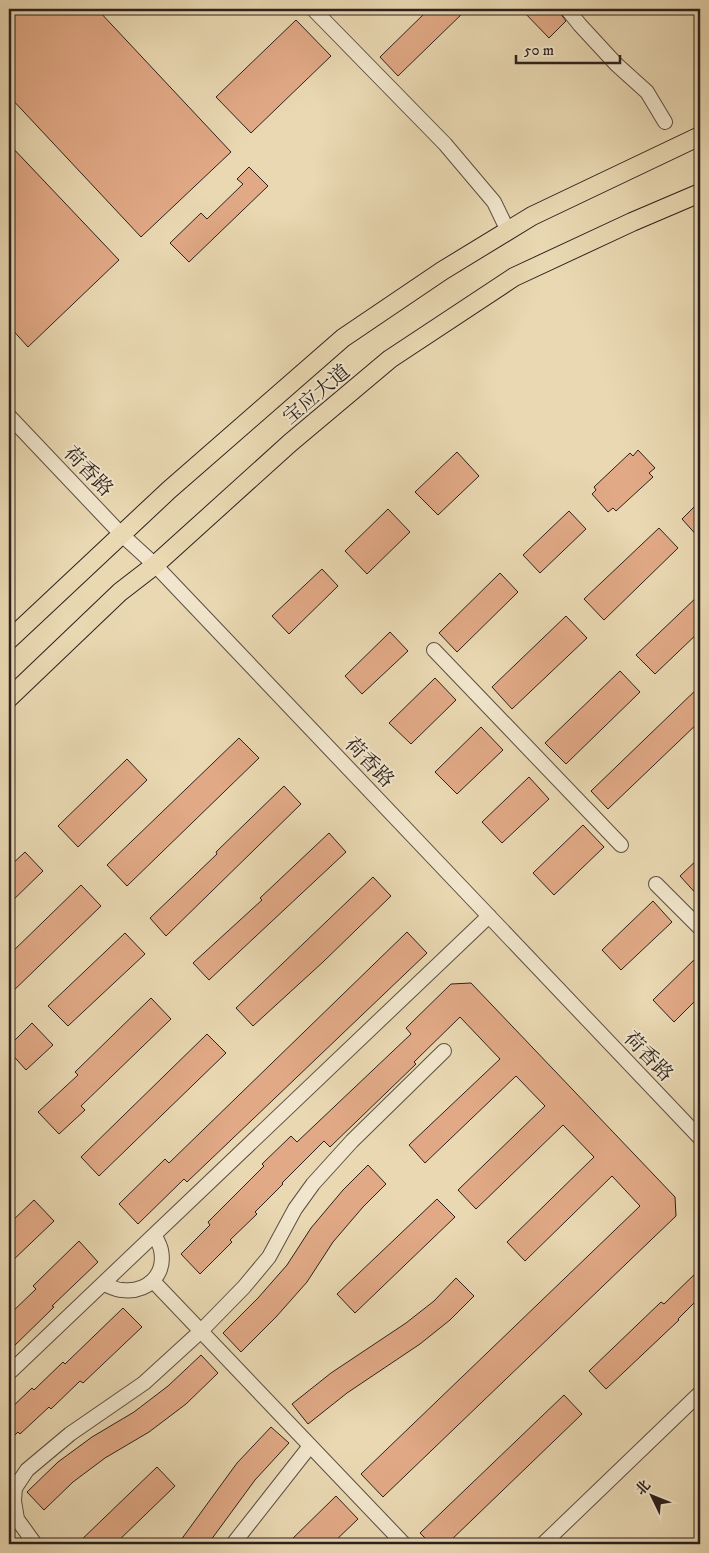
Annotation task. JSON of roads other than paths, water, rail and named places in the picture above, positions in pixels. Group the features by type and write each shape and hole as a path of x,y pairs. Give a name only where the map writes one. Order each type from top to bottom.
{"main road":[{"name":"宝应大道","path":"9,640 169,490 343,338 442,271 532,216 700,136"},
{"name":"宝应大道","path":"9,698 120,592 155,565 290,443 390,360 514,277 632,222 700,193"}],"street":[{"path":"313,9 444,144 494,202 508,231"},
{"path":"567,9 610,57 647,92 665,122"},
{"name":"荷香路","path":"9,416 121,534 155,565 700,1138"},
{"path":"434,650 621,846"},
{"path":"656,884 700,928"},
{"path":"9,1373 489,916"},
{"path":"36,1544 18,1518 14,1501 15,1488 27,1470 70,1434 144,1383 201,1331 244,1287 269,1257 295,1209 313,1184 352,1141 444,1051"},
{"path":"104,1284 121,1290 146,1288 153,1281 161,1264 161,1250 155,1236"},
{"path":"153,1281 404,1544"},
{"path":"543,1544 700,1393"},
{"path":"233,1544 310,1446"}]}
